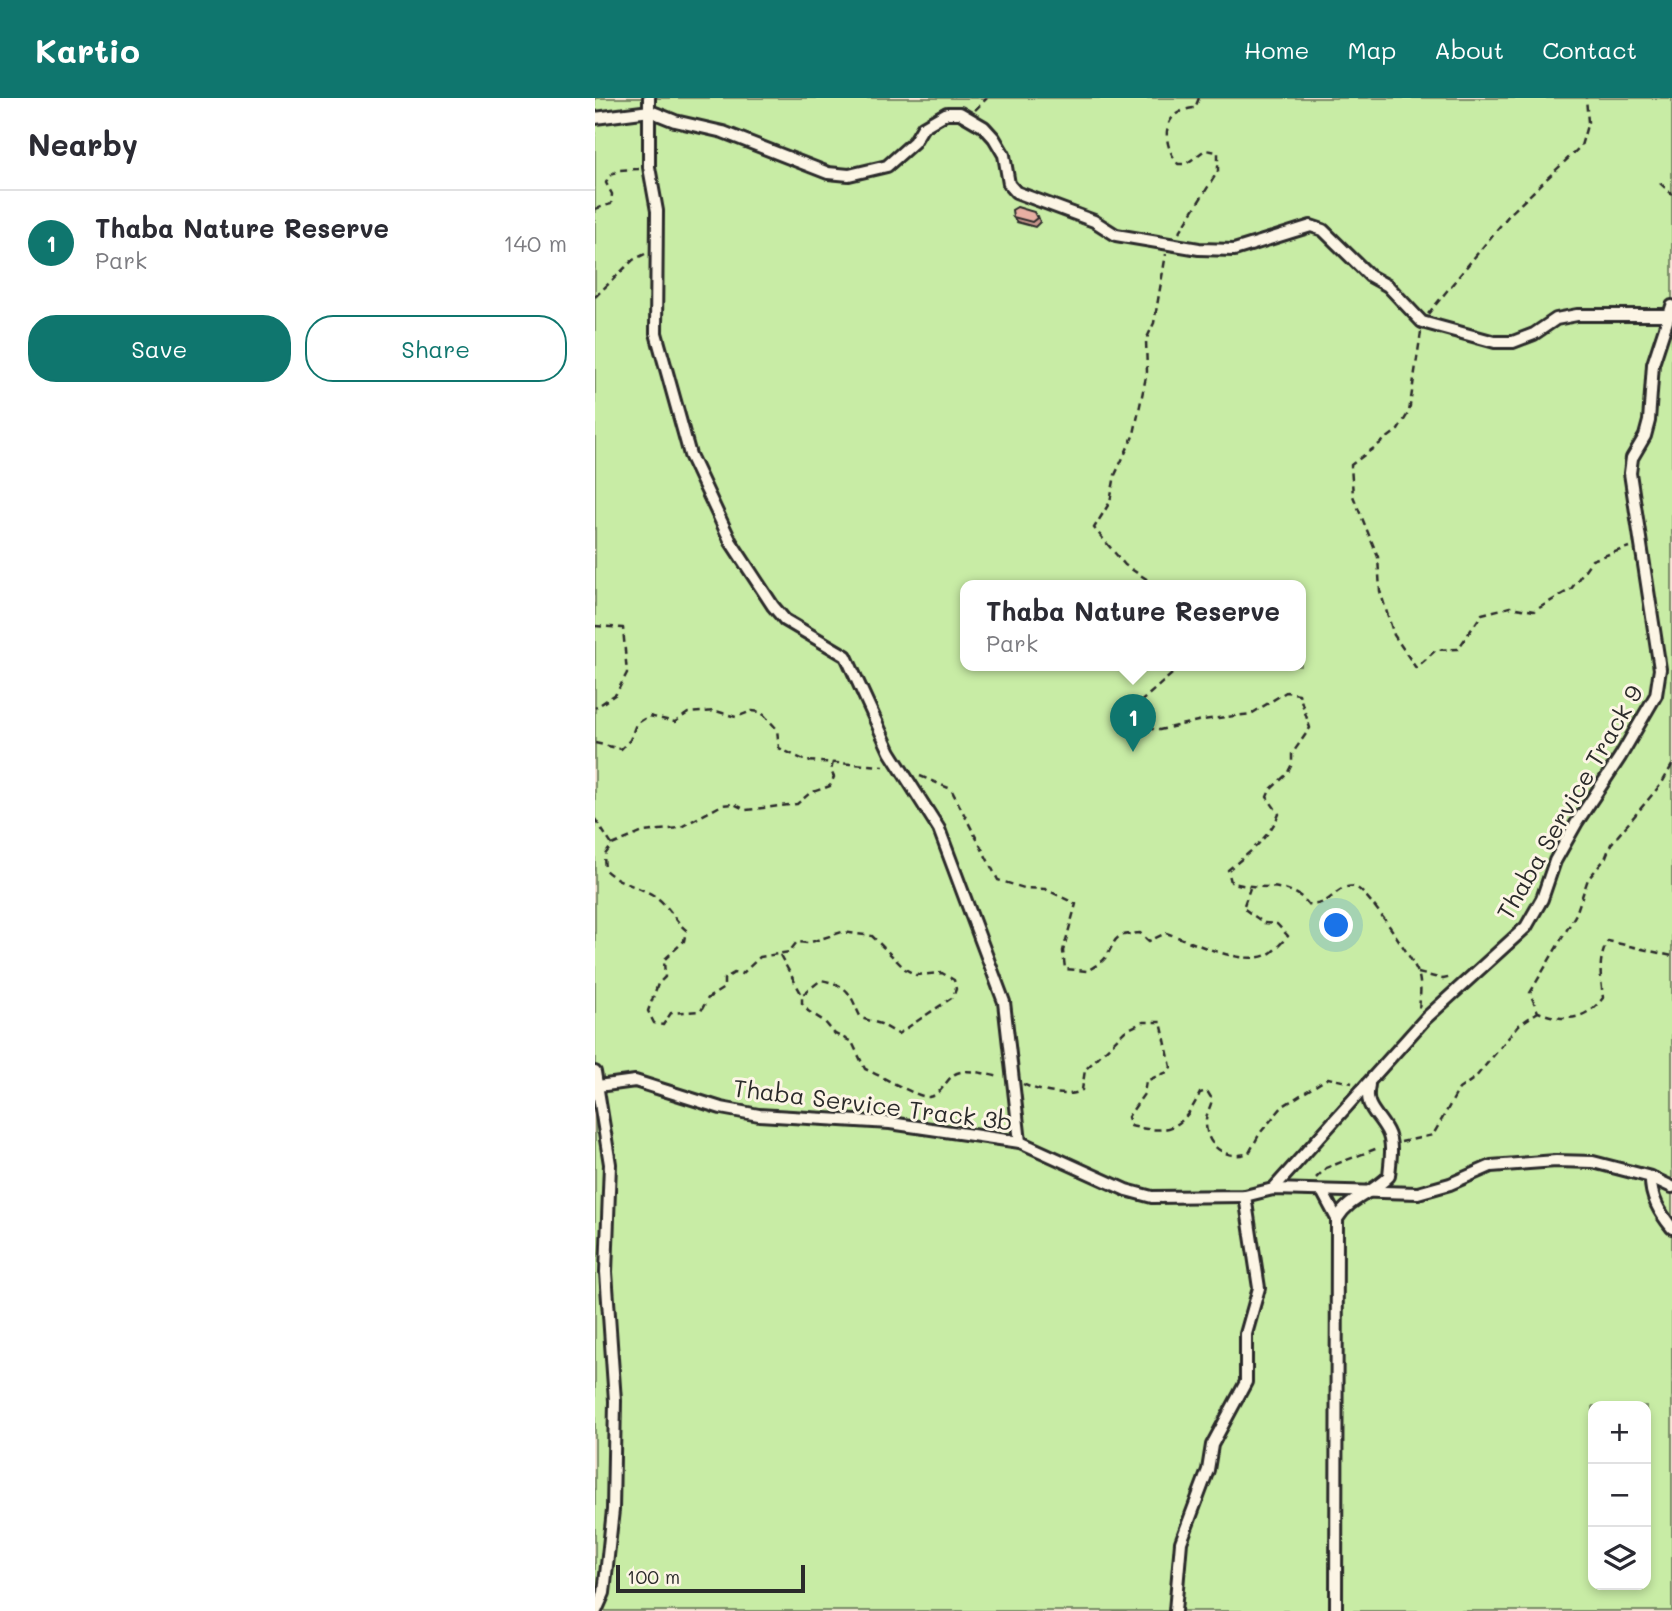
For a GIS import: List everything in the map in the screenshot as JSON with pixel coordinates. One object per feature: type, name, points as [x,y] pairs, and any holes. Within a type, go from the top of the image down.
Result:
[{"type":"street","points":[[649,98],[649,167],[656,198],[659,348],[690,455],[731,542],[759,589],[785,620],[846,656],[900,767],[939,830],[1001,992],[1020,1142]]},
{"type":"street","points":[[595,118],[650,111],[675,121],[723,132],[828,173],[849,175],[887,166],[914,142],[923,127],[937,118],[947,113],[966,116],[984,127],[994,138],[1003,155],[1009,184],[1016,192],[1094,221],[1116,235],[1171,244],[1234,250],[1311,226],[1323,230],[1370,276],[1388,286],[1422,322],[1495,342],[1513,342],[1534,334],[1556,319],[1577,315],[1670,310]]},
{"type":"street","name":"Thaba Service Track 9","points":[[1273,1189],[1369,1085],[1419,1026],[1473,973],[1526,927],[1542,899],[1555,862],[1577,822],[1656,695],[1660,670],[1630,473],[1632,458],[1645,436],[1649,421],[1653,364],[1670,310]]},
{"type":"street","points":[[595,1072],[610,1164],[606,1272],[616,1456],[604,1593],[596,1611]]},
{"type":"street","name":"Thaba Service Track 3b","points":[[598,1086],[635,1081],[721,1108],[759,1115],[890,1123],[1020,1142],[1126,1190],[1151,1197],[1245,1196],[1273,1189],[1418,1193],[1450,1184],[1491,1166],[1516,1163],[1593,1162],[1651,1177],[1672,1187]]},
{"type":"street","points":[[1337,1219],[1345,1206],[1371,1192],[1389,1176],[1390,1144],[1386,1129],[1369,1107],[1366,1097],[1369,1085]]},
{"type":"street","points":[[1651,1177],[1653,1195],[1662,1217],[1672,1228]]},
{"type":"street","points":[[1322,1191],[1337,1219],[1336,1611]]},
{"type":"street","points":[[1175,1611],[1181,1542],[1208,1470],[1212,1445],[1245,1382],[1246,1334],[1259,1288],[1245,1196]]},
{"type":"path","points":[[966,116],[987,98]]},
{"type":"path","points":[[1148,580],[1125,565],[1094,528],[1110,502],[1115,475],[1134,434],[1147,372],[1146,340],[1154,323],[1165,255],[1219,171],[1218,152],[1205,150],[1186,164],[1178,164],[1166,143],[1166,125],[1171,117],[1184,109],[1195,108],[1199,98]]},
{"type":"path","points":[[1586,98],[1588,122],[1581,146],[1509,215],[1422,322],[1419,359],[1409,412],[1398,430],[1351,465],[1353,496],[1378,557],[1380,592],[1390,624],[1416,668],[1436,650],[1458,649],[1482,614],[1510,607],[1534,611],[1571,589],[1592,559],[1639,546]]},
{"type":"path","points":[[595,209],[611,204],[612,194],[605,183],[608,177],[618,170],[649,167]]},
{"type":"path","points":[[1660,183],[1672,194]]},
{"type":"path","points":[[595,297],[633,260],[655,250]]},
{"type":"path","points":[[595,626],[623,628],[627,673],[616,694],[595,708]]},
{"type":"path","points":[[1175,671],[1137,705],[1137,717],[1155,731],[1237,714],[1251,714],[1286,692],[1299,694],[1310,728],[1292,754],[1292,764],[1267,797],[1279,814],[1264,834],[1261,844],[1228,870],[1231,882],[1250,888],[1284,888],[1299,892],[1308,904],[1314,905],[1323,905],[1345,887],[1356,887],[1372,900],[1418,973],[1421,987],[1419,1026]]},
{"type":"path","points":[[595,743],[621,749],[630,740],[636,724],[649,716],[675,722],[688,713],[716,710],[736,717],[752,711],[765,715],[775,724],[779,748],[806,761],[900,767],[951,789],[998,880],[1024,888],[1045,889],[1076,904],[1063,951],[1065,968],[1087,971],[1105,959],[1111,941],[1121,934],[1140,933],[1149,942],[1166,933],[1222,954],[1253,957],[1270,953],[1288,936],[1276,924],[1264,923],[1243,908],[1250,888]]},
{"type":"path","points":[[803,995],[821,980],[838,983],[854,997],[861,1018],[881,1024],[898,1034],[930,1011],[946,1005],[956,989],[954,980],[942,973],[916,975],[905,969],[872,936],[842,932],[808,943],[797,942],[795,948],[780,955],[760,957],[741,974],[724,979],[724,988],[708,998],[701,1011],[671,1013],[663,1025],[654,1023],[648,1011],[658,984],[665,977],[664,960],[687,934],[674,912],[659,899],[635,886],[615,880],[605,870],[604,856],[612,845],[643,832],[678,828],[722,805],[734,804],[746,810],[797,804],[810,793],[830,786],[834,777],[831,771],[833,762]]},
{"type":"path","points":[[1672,765],[1662,783],[1611,844],[1605,859],[1588,879],[1577,914],[1530,993],[1538,1012],[1555,1018],[1581,1018],[1603,998],[1601,953],[1608,941],[1672,956]]},
{"type":"path","points":[[595,819],[612,845]]},
{"type":"path","points":[[780,955],[803,995],[802,1003],[808,1011],[824,1021],[835,1034],[852,1042],[865,1069],[896,1082],[917,1096],[930,1097],[957,1073],[967,1071],[1013,1080],[1041,1091],[1059,1091],[1065,1096],[1075,1096],[1082,1090],[1085,1070],[1125,1031],[1143,1022],[1161,1022],[1171,1067],[1167,1072],[1146,1081],[1144,1094],[1128,1117],[1131,1126],[1148,1129],[1178,1124],[1189,1115],[1199,1093],[1207,1091],[1212,1103],[1206,1116],[1210,1138],[1215,1148],[1223,1154],[1238,1157],[1249,1153],[1270,1119],[1283,1106],[1328,1078],[1369,1085]]},
{"type":"path","points":[[1418,973],[1443,979],[1473,973]]},
{"type":"path","points":[[1306,1191],[1326,1168],[1390,1144],[1433,1135],[1459,1089],[1475,1078],[1519,1025],[1538,1012]]},
{"type":"green space","points":[[595,98],[1672,98],[1672,1611],[595,1611]]},
{"type":"building","points":[[1017,207],[1034,212],[1037,218],[1032,222],[1013,217],[1012,210]]},
{"type":"place","name":"Thaba Nature Reserve","points":[[1133,752]]}]
